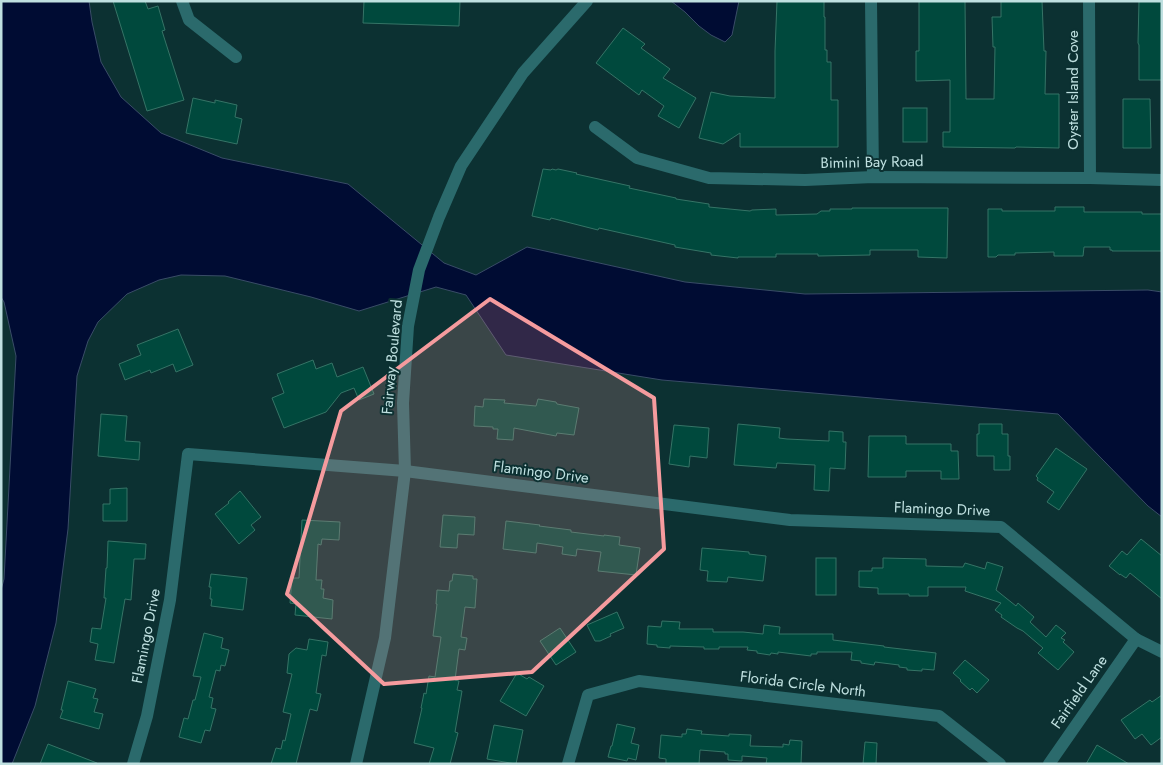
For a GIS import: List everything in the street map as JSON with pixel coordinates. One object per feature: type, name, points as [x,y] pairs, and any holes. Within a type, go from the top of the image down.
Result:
[{"type":"street","points":[[182,1],[189,20],[236,57]]},
{"type":"street","name":"Fairway Boulevard","points":[[356,764],[384,638],[404,471],[402,403],[408,326],[419,270],[439,217],[462,166],[523,73],[587,1]]},
{"type":"street","points":[[871,1],[873,177]]},
{"type":"street","name":"Oyster Island Cove","points":[[1089,1],[1090,178]]},
{"type":"street","name":"Bimini Bay Road","points":[[595,127],[637,158],[709,178],[805,180],[873,177],[1162,180]]},
{"type":"street","name":"Flamingo Drive","points":[[133,764],[147,716],[170,600],[188,454],[404,471],[790,520],[1001,527],[1136,639],[1162,652]]},
{"type":"street","name":"Fairfield Lane","points":[[1049,764],[1136,639]]},
{"type":"street","name":"Florida Circle North","points":[[568,764],[588,696],[639,681],[939,716],[1000,764]]},
{"type":"highlighted area","points":[[490,299],[654,398],[664,549],[532,672],[384,684],[287,594],[341,411]]},
{"type":"water","points":[[1,1],[89,1],[101,62],[121,97],[161,133],[222,158],[348,184],[444,263],[476,275],[527,247],[685,282],[805,294],[1148,290],[1162,292],[1162,517],[1148,506],[1058,414],[662,380],[506,355],[466,295],[436,287],[359,311],[225,276],[181,275],[159,280],[127,294],[98,322],[88,341],[77,376],[68,529],[56,623],[35,706],[12,764],[1,764],[1,590],[4,579],[16,356],[4,302],[1,297]]},
{"type":"water","points":[[671,1],[739,1],[732,35],[725,42],[711,35]]},
{"type":"building","points":[[113,1],[145,1],[148,9],[158,6],[165,30],[162,31],[184,100],[147,111]]},
{"type":"building","points":[[364,1],[460,1],[459,26],[363,23]]},
{"type":"building","points":[[777,1],[824,1],[825,50],[827,50],[827,62],[831,62],[831,100],[838,100],[838,147],[740,147],[740,133],[723,144],[699,138],[711,92],[730,96],[775,98]]},
{"type":"building","points":[[919,1],[965,1],[966,99],[994,99],[995,47],[993,47],[992,17],[1001,17],[1001,1],[1042,1],[1044,51],[1046,51],[1045,94],[1059,94],[1059,148],[943,147],[943,132],[950,132],[950,80],[916,81],[916,51],[919,51]]},
{"type":"building","points":[[1139,1],[1162,1],[1162,80],[1139,80]]},
{"type":"building","points":[[623,28],[645,44],[641,48],[670,69],[663,78],[696,98],[679,128],[658,116],[664,106],[642,90],[639,95],[596,63]]},
{"type":"building","points":[[193,98],[237,105],[235,117],[242,119],[237,144],[186,133]]},
{"type":"building","points":[[1123,99],[1150,99],[1151,148],[1123,148]]},
{"type":"building","points":[[903,108],[927,108],[927,142],[903,142]]},
{"type":"building","points":[[543,169],[558,169],[577,173],[630,186],[629,188],[676,199],[709,204],[709,207],[750,211],[776,209],[776,215],[817,214],[821,211],[830,211],[830,209],[852,208],[948,208],[947,258],[918,257],[918,250],[870,250],[870,255],[818,256],[818,254],[776,254],[776,257],[738,258],[711,255],[711,253],[675,247],[675,245],[599,228],[598,230],[551,218],[550,220],[532,216]]},
{"type":"building","points":[[1055,207],[1084,207],[1084,212],[1162,214],[1162,251],[1112,251],[1110,247],[1084,247],[1083,256],[1054,256],[1054,252],[1015,253],[1015,255],[988,257],[988,209],[1002,209],[1002,211],[1055,211]]},
{"type":"building","points":[[178,329],[193,365],[176,372],[173,364],[151,373],[150,370],[125,380],[119,364],[141,355],[137,345]]},
{"type":"building","points":[[313,360],[316,369],[332,363],[337,377],[363,367],[374,394],[359,400],[354,388],[341,393],[326,412],[284,428],[272,398],[284,393],[277,374]]},
{"type":"building","points":[[484,399],[505,400],[504,403],[536,406],[538,399],[579,408],[574,435],[557,433],[556,436],[514,428],[513,440],[497,439],[498,429],[474,426],[475,406],[483,407]]},
{"type":"building","points":[[101,414],[127,416],[125,441],[140,442],[139,460],[98,456]]},
{"type":"building","points":[[738,424],[780,428],[779,438],[787,439],[829,441],[829,431],[843,432],[843,442],[846,442],[845,469],[830,468],[829,491],[814,490],[815,465],[777,463],[776,468],[734,465]]},
{"type":"building","points":[[979,424],[1002,424],[1002,434],[1008,434],[1010,470],[994,470],[994,456],[977,456]]},
{"type":"building","points":[[674,425],[709,428],[707,458],[690,456],[689,467],[669,464]]},
{"type":"building","points":[[869,436],[906,436],[906,444],[951,444],[951,451],[958,451],[959,479],[941,479],[941,471],[906,471],[906,477],[868,477]]},
{"type":"building","points":[[1056,448],[1087,469],[1059,510],[1047,502],[1054,492],[1037,480],[1036,476]]},
{"type":"building","points":[[127,488],[127,521],[103,521],[103,504],[110,504],[110,489]]},
{"type":"building","points":[[240,491],[261,517],[251,525],[255,530],[239,544],[215,514]]},
{"type":"building","points":[[443,515],[475,517],[474,535],[458,534],[457,548],[440,547]]},
{"type":"building","points":[[302,520],[340,522],[339,540],[322,539],[321,545],[318,544],[316,580],[322,580],[323,598],[333,600],[332,619],[295,615],[296,604],[290,603],[292,578],[299,578]]},
{"type":"building","points":[[506,521],[571,530],[571,532],[620,537],[619,545],[640,548],[636,575],[598,571],[601,552],[577,549],[576,556],[562,554],[563,547],[537,543],[536,553],[503,549]]},
{"type":"building","points":[[1141,539],[1162,556],[1162,599],[1130,573],[1126,578],[1109,566],[1122,551],[1127,555]]},
{"type":"building","points":[[108,541],[146,544],[145,559],[134,559],[131,600],[125,599],[114,663],[95,660],[98,644],[90,642],[92,628],[101,629],[106,598],[104,598]]},
{"type":"building","points":[[702,548],[749,552],[749,554],[766,556],[763,581],[728,577],[727,582],[707,581],[708,571],[700,570]]},
{"type":"building","points":[[816,558],[836,558],[836,595],[816,595]]},
{"type":"building","points":[[883,558],[926,559],[926,566],[963,567],[965,563],[985,569],[987,562],[1003,567],[996,590],[1016,606],[1018,603],[1034,617],[1030,622],[1046,637],[1056,625],[1066,633],[1061,638],[1065,640],[1063,642],[1074,652],[1058,670],[1038,653],[1043,648],[1023,631],[1001,617],[1002,615],[995,610],[1001,603],[965,591],[966,587],[928,587],[928,596],[909,596],[909,594],[878,594],[878,588],[859,587],[859,571],[872,571],[872,568],[883,568]]},
{"type":"building","points":[[211,574],[247,578],[243,610],[211,606],[211,587],[209,587]]},
{"type":"building","points":[[453,574],[473,576],[473,579],[477,579],[475,608],[465,607],[461,637],[467,638],[465,650],[459,649],[455,680],[459,681],[457,690],[462,691],[455,732],[458,733],[450,764],[429,764],[434,748],[414,743],[429,676],[435,677],[441,637],[433,636],[437,590],[449,591]]},
{"type":"building","points":[[617,612],[624,628],[600,641],[595,641],[587,625]]},
{"type":"building","points":[[662,621],[680,622],[679,629],[713,629],[713,632],[763,634],[764,625],[780,627],[779,634],[833,634],[833,640],[936,653],[934,670],[907,670],[907,668],[899,667],[899,665],[875,662],[874,665],[861,663],[861,661],[851,660],[852,652],[817,652],[817,654],[811,654],[811,656],[778,652],[778,654],[771,653],[770,655],[747,650],[748,647],[704,649],[704,647],[670,646],[670,648],[647,644],[648,626],[661,627]]},
{"type":"building","points":[[560,628],[576,652],[556,665],[540,641]]},
{"type":"building","points":[[204,633],[223,638],[221,648],[229,650],[225,666],[221,665],[220,671],[216,670],[209,697],[213,698],[211,708],[216,709],[210,731],[205,730],[201,743],[179,737],[184,718],[188,719],[193,700],[195,700],[201,677],[193,676]]},
{"type":"building","points":[[309,639],[328,642],[326,656],[322,655],[316,693],[321,694],[317,711],[310,709],[296,764],[271,764],[276,748],[281,749],[283,740],[285,741],[291,714],[283,712],[292,674],[287,673],[289,654],[296,648],[307,650]]},
{"type":"building","points":[[965,660],[989,680],[977,693],[972,688],[970,690],[953,673]]},
{"type":"building","points":[[517,673],[527,679],[529,677],[544,686],[526,716],[500,701]]},
{"type":"building","points":[[68,681],[96,689],[93,698],[98,699],[94,712],[103,714],[99,729],[60,718]]},
{"type":"building","points":[[1162,695],[1162,737],[1151,745],[1142,734],[1135,739],[1121,720],[1150,700],[1152,702]]},
{"type":"building","points":[[617,724],[635,728],[631,743],[639,745],[636,760],[628,758],[627,761],[608,757]]},
{"type":"building","points":[[494,725],[523,730],[516,764],[487,759]]},
{"type":"building","points":[[687,729],[702,731],[701,734],[751,735],[750,746],[783,747],[783,744],[789,745],[790,740],[802,741],[801,764],[766,764],[767,758],[742,756],[742,761],[728,760],[728,754],[725,754],[725,752],[700,750],[699,764],[666,764],[666,759],[659,758],[661,735],[682,737],[682,734],[686,734]]},
{"type":"building","points":[[865,742],[877,743],[876,764],[863,764]]},
{"type":"building","points":[[48,744],[97,763],[97,764],[40,764]]},
{"type":"building","points":[[1097,745],[1107,751],[1129,764],[1086,764]]}]
